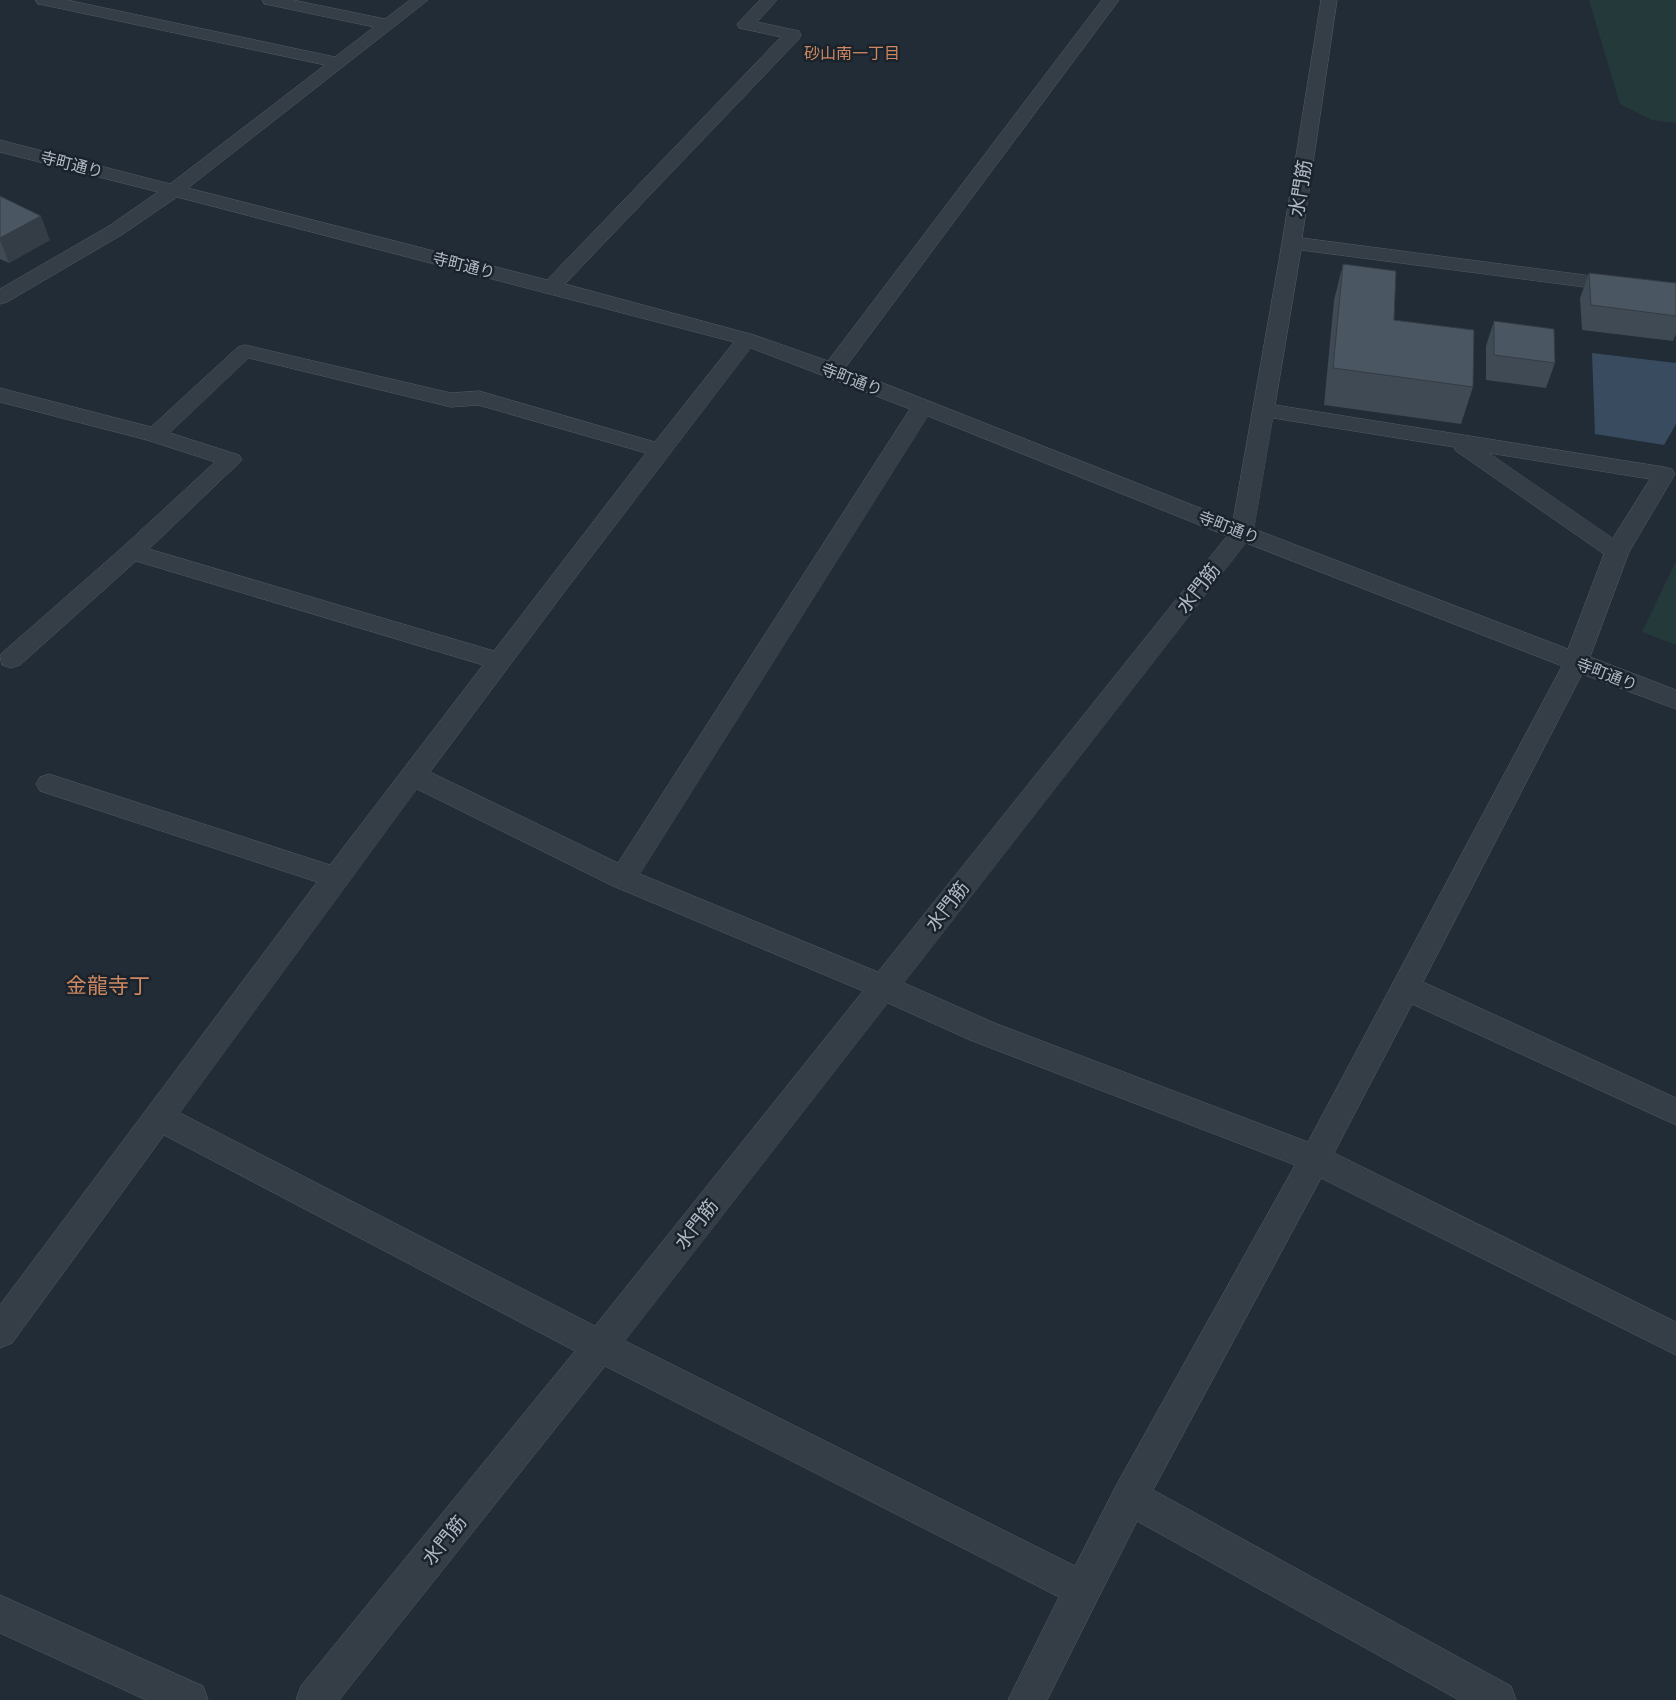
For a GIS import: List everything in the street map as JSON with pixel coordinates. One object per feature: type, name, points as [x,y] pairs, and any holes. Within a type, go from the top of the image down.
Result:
[{"type":"street","points":[[44,0],[338,63]]},
{"type":"street","points":[[270,0],[388,25]]},
{"type":"street","points":[[0,298],[116,230],[174,190],[420,0]]},
{"type":"street","points":[[551,287],[793,35],[745,24],[769,0]]},
{"type":"street","points":[[832,370],[1111,0]]},
{"type":"street","name":"水門筋","points":[[315,1700],[600,1346],[1242,532],[1292,243],[1329,0]]},
{"type":"street","name":"寺町通り","points":[[0,146],[747,339],[832,370],[1242,532],[1676,700]]},
{"type":"street","points":[[1292,243],[1676,292]]},
{"type":"street","points":[[0,1332],[498,661],[747,339]]},
{"type":"street","points":[[155,435],[245,351],[451,400],[479,398],[660,450]]},
{"type":"street","points":[[0,395],[155,435],[231,460],[132,552],[11,659]]},
{"type":"street","points":[[622,878],[923,406]]},
{"type":"street","points":[[1027,1700],[1130,1497],[1315,1159],[1576,662],[1617,552],[1664,474],[1264,410]]},
{"type":"street","points":[[1458,442],[1617,552]]},
{"type":"street","points":[[132,552],[498,661]]},
{"type":"street","points":[[413,775],[622,878],[883,987],[981,1031],[1315,1159],[1676,1339]]},
{"type":"street","points":[[49,784],[337,878]]},
{"type":"street","points":[[1406,988],[1676,1112]]},
{"type":"street","points":[[160,1117],[600,1346],[1082,1589]]},
{"type":"street","points":[[1130,1497],[1497,1700]]},
{"type":"street","points":[[0,1614],[189,1700]]},
{"type":"green space","points":[[1589,0],[1676,0],[1676,123],[1652,120],[1620,104]]},
{"type":"green space","points":[[1676,561],[1676,645],[1642,632]]},
{"type":"water","points":[[1592,353],[1676,363],[1676,424],[1664,445],[1595,434]]},
{"type":"building","points":[[0,196],[41,216],[0,238]]},
{"type":"building","points":[[1343,264],[1396,271],[1394,320],[1474,330],[1473,387],[1333,368]]},
{"type":"building","points":[[1589,273],[1676,283],[1676,316],[1591,305]]},
{"type":"building","points":[[1494,321],[1554,329],[1555,363],[1494,355]]},
{"type":"district","name":"砂山南一丁目","points":[[852,53]]},
{"type":"district","name":"金龍寺丁","points":[[108,986]]}]
